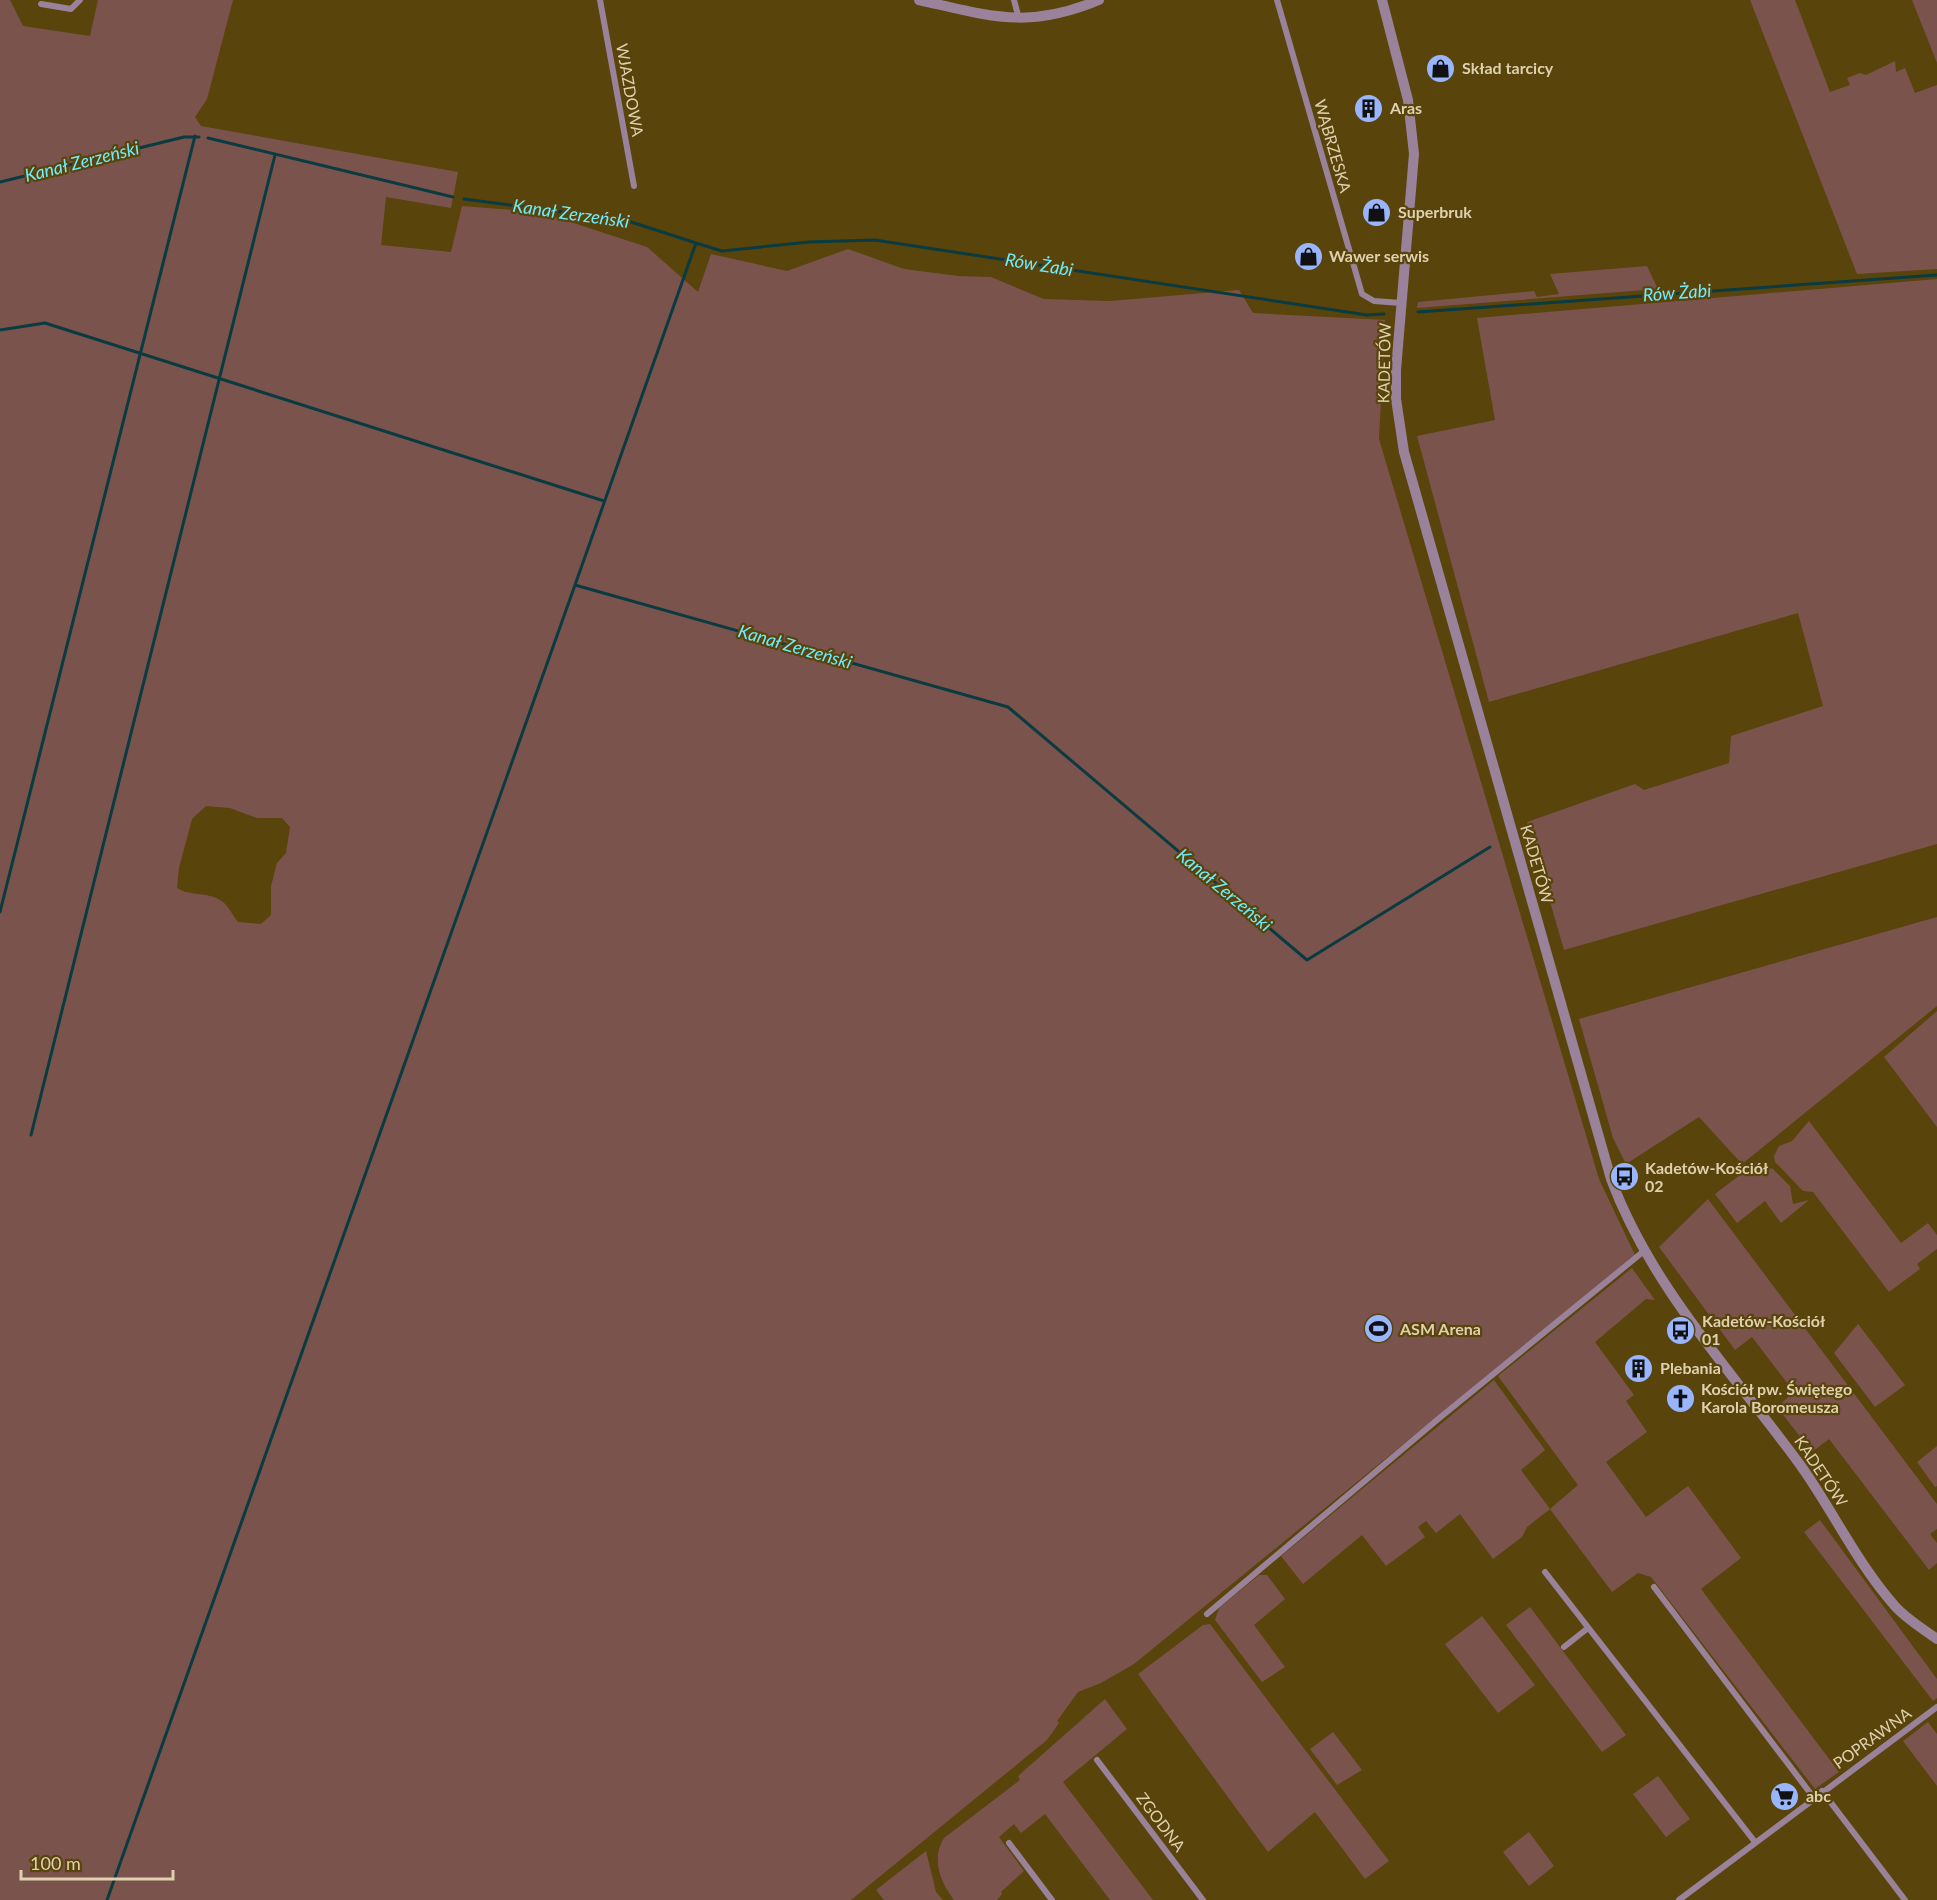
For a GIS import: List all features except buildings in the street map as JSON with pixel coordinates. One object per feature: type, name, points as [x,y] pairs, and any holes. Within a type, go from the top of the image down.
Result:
[{"type":"street","points":[[41,4],[71,9],[80,0]]},
{"type":"street","name":"WJAZDOWA","points":[[600,0],[634,186]]},
{"type":"street","points":[[919,0],[988,16],[1019,20],[1056,15],[1099,0]]},
{"type":"street","points":[[1014,0],[1019,20]]},
{"type":"street","name":"WĄBRZESKA","points":[[1277,0],[1362,294],[1374,301],[1401,303]]},
{"type":"street","name":"KADETÓW","points":[[1382,0],[1408,100],[1414,154],[1401,303],[1396,399],[1404,452],[1611,1179],[1644,1251],[1802,1468],[1884,1592],[1902,1614],[1937,1638]]},
{"type":"street","points":[[1207,1614],[1437,1420],[1644,1251]]},
{"type":"street","points":[[1545,1572],[1755,1842]]},
{"type":"street","points":[[1654,1587],[1814,1798]]},
{"type":"street","points":[[1564,1647],[1588,1628]]},
{"type":"street","name":"POPRAWNA","points":[[1684,1899],[1822,1791],[1937,1707]]},
{"type":"street","name":"ZGODNA","points":[[1097,1760],[1203,1900]]},
{"type":"street","points":[[1822,1791],[1905,1900]]},
{"type":"street","points":[[1009,1843],[1052,1900]]},
{"type":"shaded area","points":[[0,0],[10,0],[23,26],[90,36],[98,0],[233,0],[207,99],[195,117],[201,126],[458,172],[451,208],[386,197],[381,245],[451,252],[462,206],[540,212],[647,247],[698,292],[711,254],[787,271],[848,249],[904,269],[958,276],[991,277],[1044,299],[1110,301],[1239,290],[1253,313],[1385,320],[1379,439],[1599,1179],[1635,1255],[1134,1664],[1101,1683],[1078,1692],[1057,1721],[1059,1723],[1047,1740],[851,1900],[0,1900]],"holes":[[[206,806],[230,808],[257,818],[282,818],[290,827],[286,853],[277,863],[271,886],[271,915],[261,924],[238,922],[225,904],[218,899],[177,888],[179,868],[192,819]]]},
{"type":"shaded area","points":[[1750,0],[1795,0],[1830,92],[1850,85],[1847,78],[1860,73],[1866,75],[1895,61],[1896,72],[1905,68],[1915,93],[1937,85],[1937,269],[1857,274]]},
{"type":"shaded area","points":[[1912,0],[1937,0],[1937,63]]},
{"type":"shaded area","points":[[1647,266],[1658,289],[1417,308],[1418,302],[1534,291],[1537,297],[1559,294],[1550,274]]},
{"type":"shaded area","points":[[1937,279],[1937,844],[1564,950],[1527,822],[1635,784],[1644,790],[1729,763],[1731,736],[1823,706],[1798,613],[1489,702],[1417,436],[1495,420],[1477,318]]},
{"type":"shaded area","points":[[1937,917],[1937,1006],[1742,1164],[1699,1117],[1626,1164],[1613,1138],[1579,1019]]},
{"type":"shaded area","points":[[1937,1011],[1937,1127],[1884,1057]]},
{"type":"shaded area","points":[[1809,1121],[1901,1243],[1928,1223],[1937,1235],[1937,1249],[1917,1264],[1920,1269],[1889,1292],[1813,1192],[1803,1191],[1775,1162],[1774,1156],[1779,1146],[1792,1141]]},
{"type":"shaded area","points":[[1757,1162],[1773,1169],[1790,1186],[1793,1204],[1809,1200],[1781,1223],[1765,1201],[1737,1223],[1715,1194]]},
{"type":"shaded area","points":[[1708,1199],[1937,1504],[1937,1529],[1930,1534],[1937,1543],[1937,1563],[1929,1570],[1829,1439],[1812,1452],[1777,1407],[1794,1392],[1752,1337],[1735,1350],[1659,1247]]},
{"type":"shaded area","points":[[1632,1268],[1655,1300],[1646,1299],[1595,1342],[1634,1395],[1626,1401],[1647,1432],[1606,1462],[1646,1517],[1688,1486],[1741,1558],[1701,1589],[1839,1772],[1815,1789],[1651,1577],[1638,1573],[1612,1592],[1550,1509],[1578,1485],[1498,1376]]},
{"type":"shaded area","points":[[1858,1324],[1905,1385],[1875,1407],[1834,1353]]},
{"type":"shaded area","points":[[1494,1380],[1545,1450],[1521,1470],[1550,1509],[1527,1527],[1522,1537],[1493,1559],[1460,1514],[1436,1533],[1426,1521],[1418,1527],[1425,1537],[1386,1566],[1362,1535],[1303,1584],[1281,1556]]},
{"type":"shaded area","points":[[1937,1446],[1937,1486],[1935,1487],[1917,1462]]},
{"type":"shaded area","points":[[1820,1520],[1937,1679],[1937,1698],[1933,1701],[1804,1532]]},
{"type":"shaded area","points":[[1259,1575],[1267,1575],[1285,1599],[1254,1625],[1285,1667],[1262,1682],[1215,1620],[1219,1608]]},
{"type":"shaded area","points":[[1530,1607],[1626,1735],[1602,1752],[1506,1625]]},
{"type":"shaded area","points":[[1482,1616],[1535,1685],[1498,1713],[1445,1644]]},
{"type":"shaded area","points":[[1210,1624],[1389,1861],[1365,1879],[1315,1812],[1268,1852],[1138,1674],[1203,1625]]},
{"type":"shaded area","points":[[1105,1699],[1127,1729],[1063,1782],[1153,1900],[1110,1900],[1045,1814],[1021,1833],[1014,1824],[999,1837],[1024,1871],[1001,1892],[997,1900],[954,1900],[939,1870],[938,1854],[944,1838],[1020,1780],[1018,1776]]},
{"type":"shaded area","points":[[1928,1722],[1937,1734],[1937,1786],[1903,1741]]},
{"type":"shaded area","points":[[1333,1732],[1362,1770],[1337,1785],[1310,1749]]},
{"type":"shaded area","points":[[1658,1776],[1690,1819],[1666,1837],[1633,1794]]},
{"type":"shaded area","points":[[1529,1832],[1554,1866],[1529,1886],[1503,1852]]},
{"type":"shaded area","points":[[926,1851],[936,1892],[943,1900],[884,1900],[876,1890]]},
{"type":"waterway","points":[[0,912],[195,136]]},
{"type":"waterway","name":"Kanał Zerzeński","points":[[0,182],[184,137],[199,137]]},
{"type":"waterway","name":"Kanał Zerzeński","points":[[208,138],[453,197]]},
{"type":"waterway","points":[[31,1135],[275,155]]},
{"type":"waterway","name":"Kanał Zerzeński","points":[[464,199],[625,220],[696,243],[575,585],[1008,707],[1307,960],[1490,847]]},
{"type":"waterway","name":"Rów Żabi","points":[[696,243],[722,251],[809,242],[875,240],[1367,315],[1384,314]]},
{"type":"waterway","name":"Rów Żabi","points":[[1418,312],[1937,275]]},
{"type":"waterway","points":[[0,330],[45,323],[604,501]]},
{"type":"waterway","points":[[107,1900],[575,585]]},
{"type":"place","name":"Skład tarcicy","points":[[1441,68]]},
{"type":"place","name":"Aras","points":[[1369,108]]},
{"type":"place","name":"Superbruk","points":[[1377,212]]},
{"type":"place","name":"Wawer serwis","points":[[1308,256]]},
{"type":"place","name":"Kadetów-Kościół 02","points":[[1624,1177]]},
{"type":"place","name":"ASM Arena","points":[[1379,1329]]},
{"type":"place","name":"Kadetów-Kościół 01","points":[[1681,1330]]},
{"type":"place","name":"Plebania","points":[[1639,1368]]},
{"type":"place","name":"Kościół pw. Świętego Karola Boromeusza","points":[[1680,1398]]},
{"type":"place","name":"abc","points":[[1785,1796]]}]
